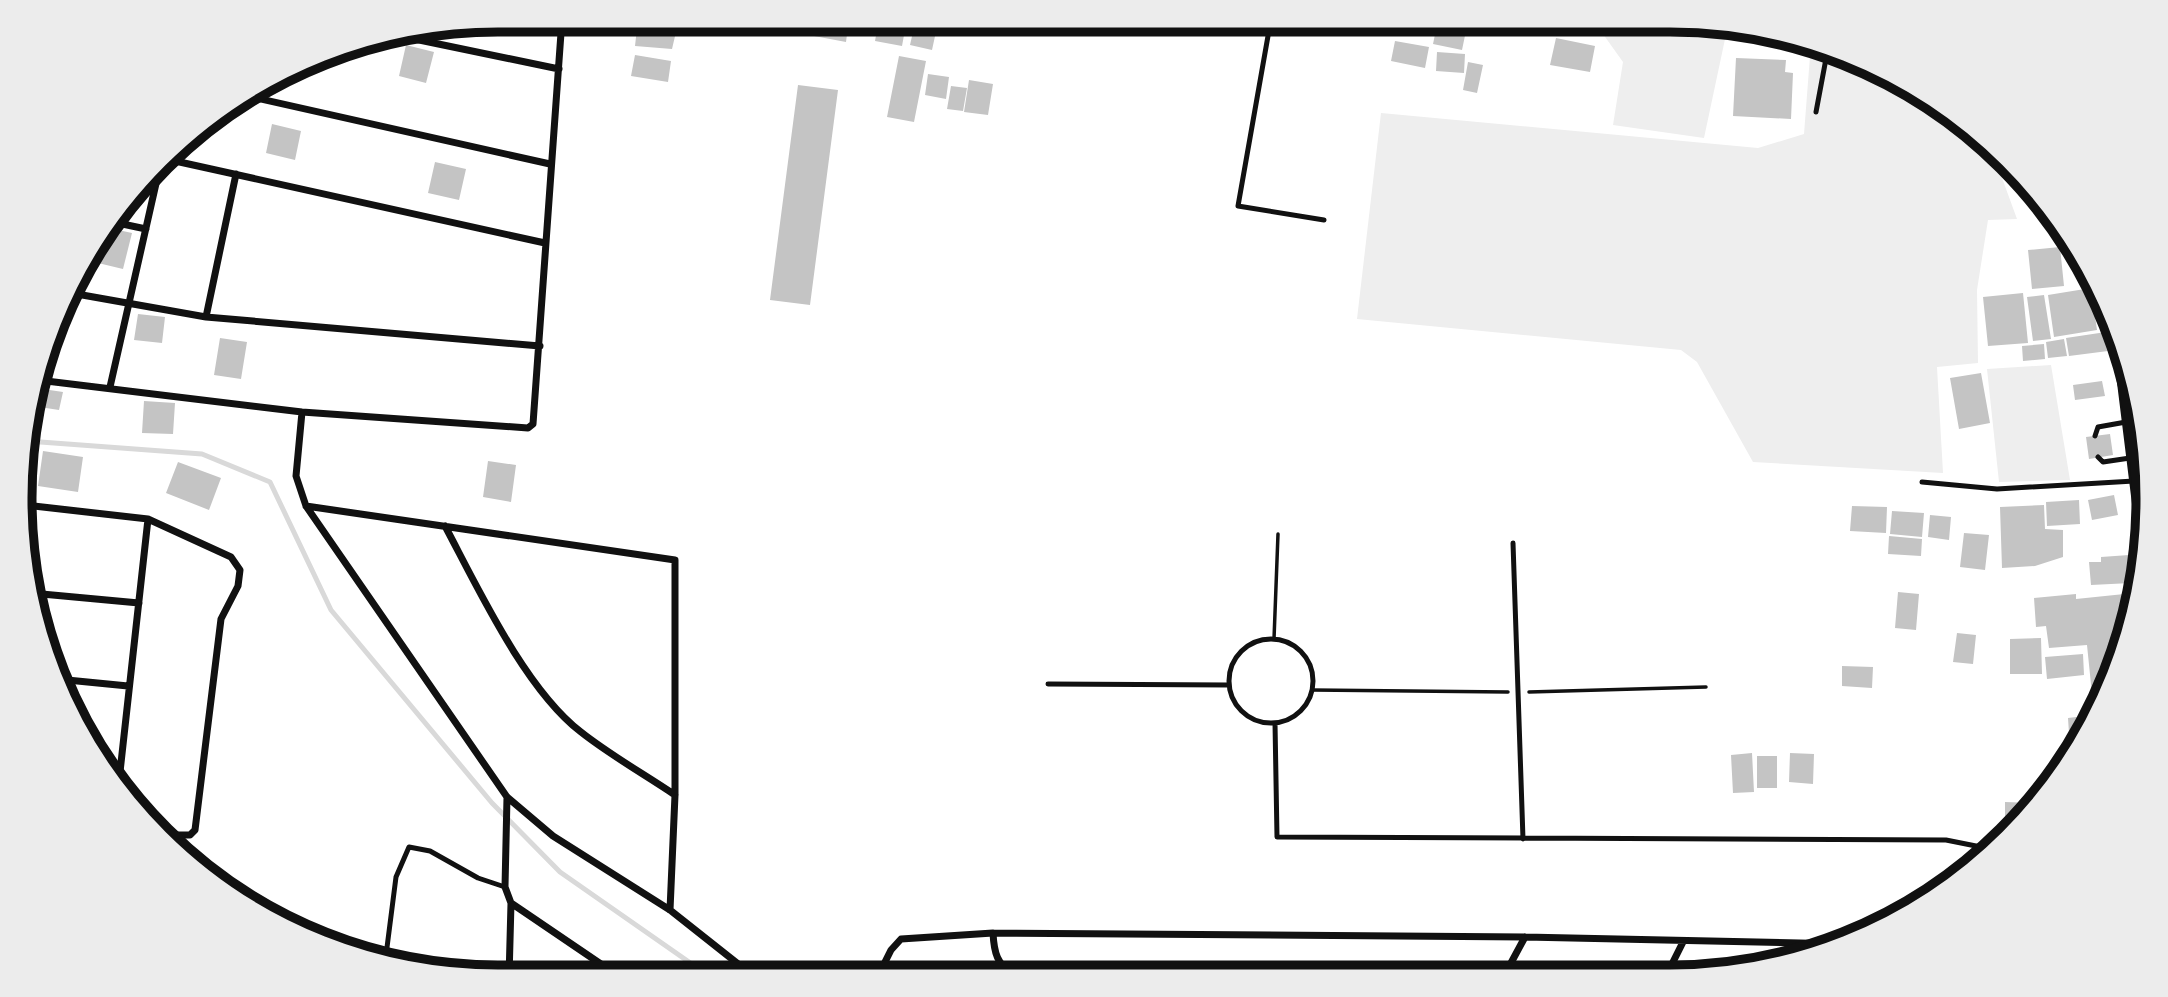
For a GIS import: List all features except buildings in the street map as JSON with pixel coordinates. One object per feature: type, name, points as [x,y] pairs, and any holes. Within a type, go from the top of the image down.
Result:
[{"type":"main road","points":[[2126,400],[2136,473]]},
{"type":"street","points":[[46,381],[302,412],[528,428],[536,419],[550,164],[561,32]]},
{"type":"street","points":[[414,39],[559,69]]},
{"type":"street","points":[[258,98],[550,164]]},
{"type":"street","points":[[176,161],[545,243]]},
{"type":"street","points":[[206,317],[236,174]]},
{"type":"street","points":[[110,387],[131,305],[157,180]]},
{"type":"street","points":[[121,224],[146,229]]},
{"type":"street","points":[[79,294],[206,317],[540,346]]},
{"type":"street","points":[[302,412],[296,476],[306,506],[507,797],[553,836],[670,911],[739,965]]},
{"type":"street","points":[[32,506],[148,519],[231,557],[240,570],[238,586],[222,618],[195,830],[190,835],[175,835]]},
{"type":"street","points":[[306,506],[674,560],[675,795],[670,911]]},
{"type":"street","points":[[120,772],[148,519]]},
{"type":"street","points":[[445,526],[491,614],[546,697],[579,732],[675,795]]},
{"type":"street","points":[[41,594],[139,603]]},
{"type":"street","points":[[68,680],[128,686]]},
{"type":"street","points":[[507,797],[505,887],[511,903],[509,965]]},
{"type":"street","points":[[511,903],[602,965]]},
{"type":"street","points":[[993,933],[994,950],[999,965]]},
{"type":"street","points":[[884,965],[891,950],[901,939],[993,933],[1525,937],[1811,944]]},
{"type":"street","points":[[1510,965],[1525,937]]},
{"type":"street","points":[[1672,965],[1683,942]]},
{"type":"lane","points":[[1269,32],[1238,206],[1324,220]]},
{"type":"lane","points":[[1816,112],[1826,58]]},
{"type":"lane","points":[[2095,436],[2098,427],[2129,421]]},
{"type":"lane","points":[[2098,457],[2103,462],[2134,458]]},
{"type":"lane","points":[[1922,482],[1997,489],[2136,481]]},
{"type":"lane","points":[[1513,543],[1523,839]]},
{"type":"lane","points":[[1274,639],[1292,644],[1303,653],[1313,677],[1307,702],[1288,720],[1275,723],[1262,722],[1240,709],[1229,685],[1235,660],[1243,649],[1254,642],[1274,639]]},
{"type":"lane","points":[[1048,684],[1229,685]]},
{"type":"lane","points":[[1275,723],[1277,836],[1946,840],[1980,847]]},
{"type":"lane","points":[[387,952],[396,877],[409,847],[430,851],[478,878],[505,887]]},
{"type":"path","points":[[1274,639],[1278,534]]},
{"type":"shaded area","points":[[1597,32],[1726,35],[1704,138],[1613,125],[1623,62],[1603,34]]},
{"type":"shaded area","points":[[1810,53],[1848,67],[1903,94],[1954,128],[1998,166],[2017,219],[1988,220],[1977,290],[1978,363],[1937,367],[1943,473],[1753,462],[1697,362],[1681,350],[1357,319],[1381,113],[1758,148],[1804,134]]},
{"type":"shaded area","points":[[2051,365],[2070,480],[1999,482],[1987,369]]},
{"type":"waterway","points":[[35,442],[202,454],[270,482],[331,610],[492,803],[560,872],[693,965]]}]
